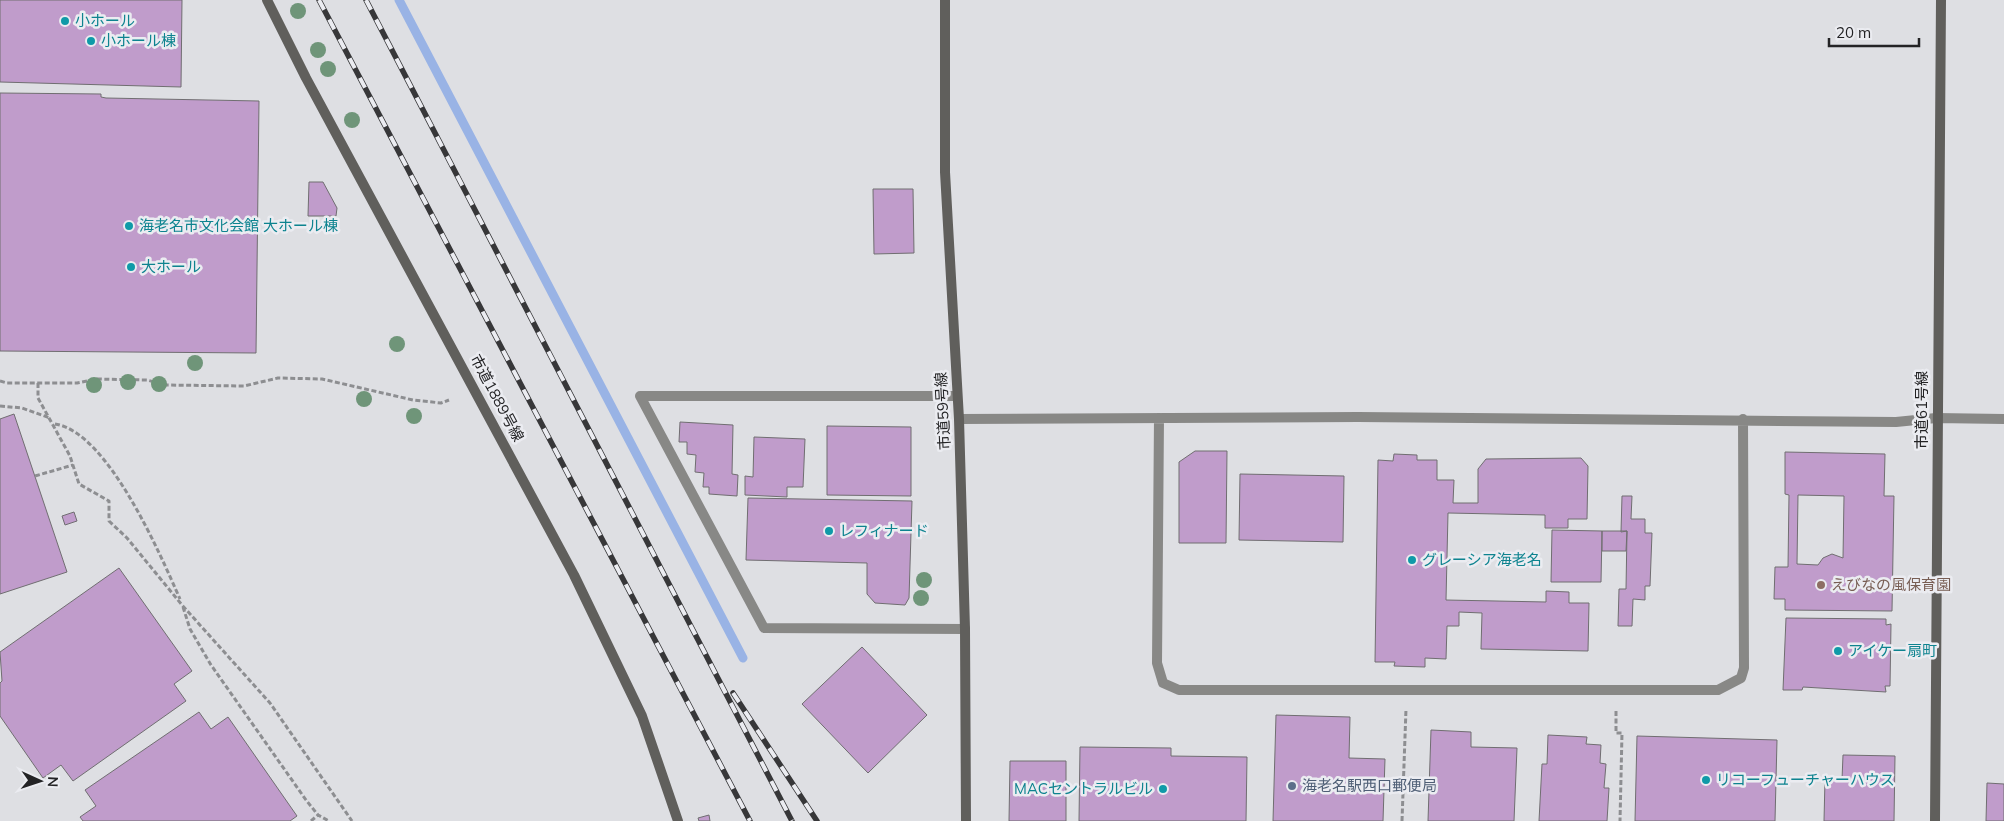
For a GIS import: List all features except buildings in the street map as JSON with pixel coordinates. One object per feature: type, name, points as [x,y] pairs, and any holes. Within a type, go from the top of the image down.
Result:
[{"type":"street","name":"市道1889号線","points":[[267,0],[306,78],[574,574],[642,716],[678,821]]},
{"type":"street","name":"市道59号線","points":[[945,0],[945,172],[959,419],[965,629],[966,821]]},
{"type":"street","name":"市道61号線","points":[[1935,821],[1936,418],[1941,0]]},
{"type":"street","points":[[958,396],[640,396],[764,628],[965,629]]},
{"type":"street","points":[[1159,418],[1157,663],[1159,676],[1168,687],[1179,690],[1718,690],[1730,686],[1741,678],[1744,668],[1743,419]]},
{"type":"street","points":[[959,419],[1743,419],[1896,422],[1936,418],[2004,419]]},
{"type":"path","points":[[0,381],[6,383],[77,383],[98,379],[147,380],[166,385],[244,386],[278,378],[322,380],[413,400],[441,403],[449,400]]},
{"type":"path","points":[[38,383],[38,398],[54,424],[78,484],[109,501],[109,521],[127,538],[182,605],[270,703],[352,821]]},
{"type":"path","points":[[0,406],[22,408],[51,418]]},
{"type":"path","points":[[54,424],[74,431],[85,440],[132,501],[158,550],[182,605],[190,629],[211,665],[318,815],[329,821]]},
{"type":"path","points":[[35,476],[72,465]]},
{"type":"path","points":[[1402,821],[1406,706]]},
{"type":"path","points":[[1617,707],[1616,733],[1622,733],[1620,821]]},
{"type":"path","points":[[311,821],[318,815]]},
{"type":"waterway","points":[[399,0],[743,658]]},
{"type":"railway","points":[[319,0],[750,821]]},
{"type":"railway","points":[[366,0],[792,821]]},
{"type":"railway","points":[[733,693],[817,821]]},
{"type":"place","name":"小ホール","points":[[65,21]]},
{"type":"place","name":"小ホール棟","points":[[91,41]]},
{"type":"place","name":"海老名市文化会館 大ホール棟","points":[[129,226]]},
{"type":"place","name":"大ホール","points":[[131,267]]},
{"type":"place","name":"レフィナード","points":[[829,531]]},
{"type":"place","name":"グレーシア海老名","points":[[1412,560]]},
{"type":"place","name":"えびなの風保育園","points":[[1821,585]]},
{"type":"place","name":"アイケー扇町","points":[[1838,651]]},
{"type":"place","name":"リコーフューチャーハウス","points":[[1706,780]]},
{"type":"place","name":"海老名駅西口郵便局","points":[[1292,786]]},
{"type":"place","name":"MACセントラルビル","points":[[1163,789]]}]
